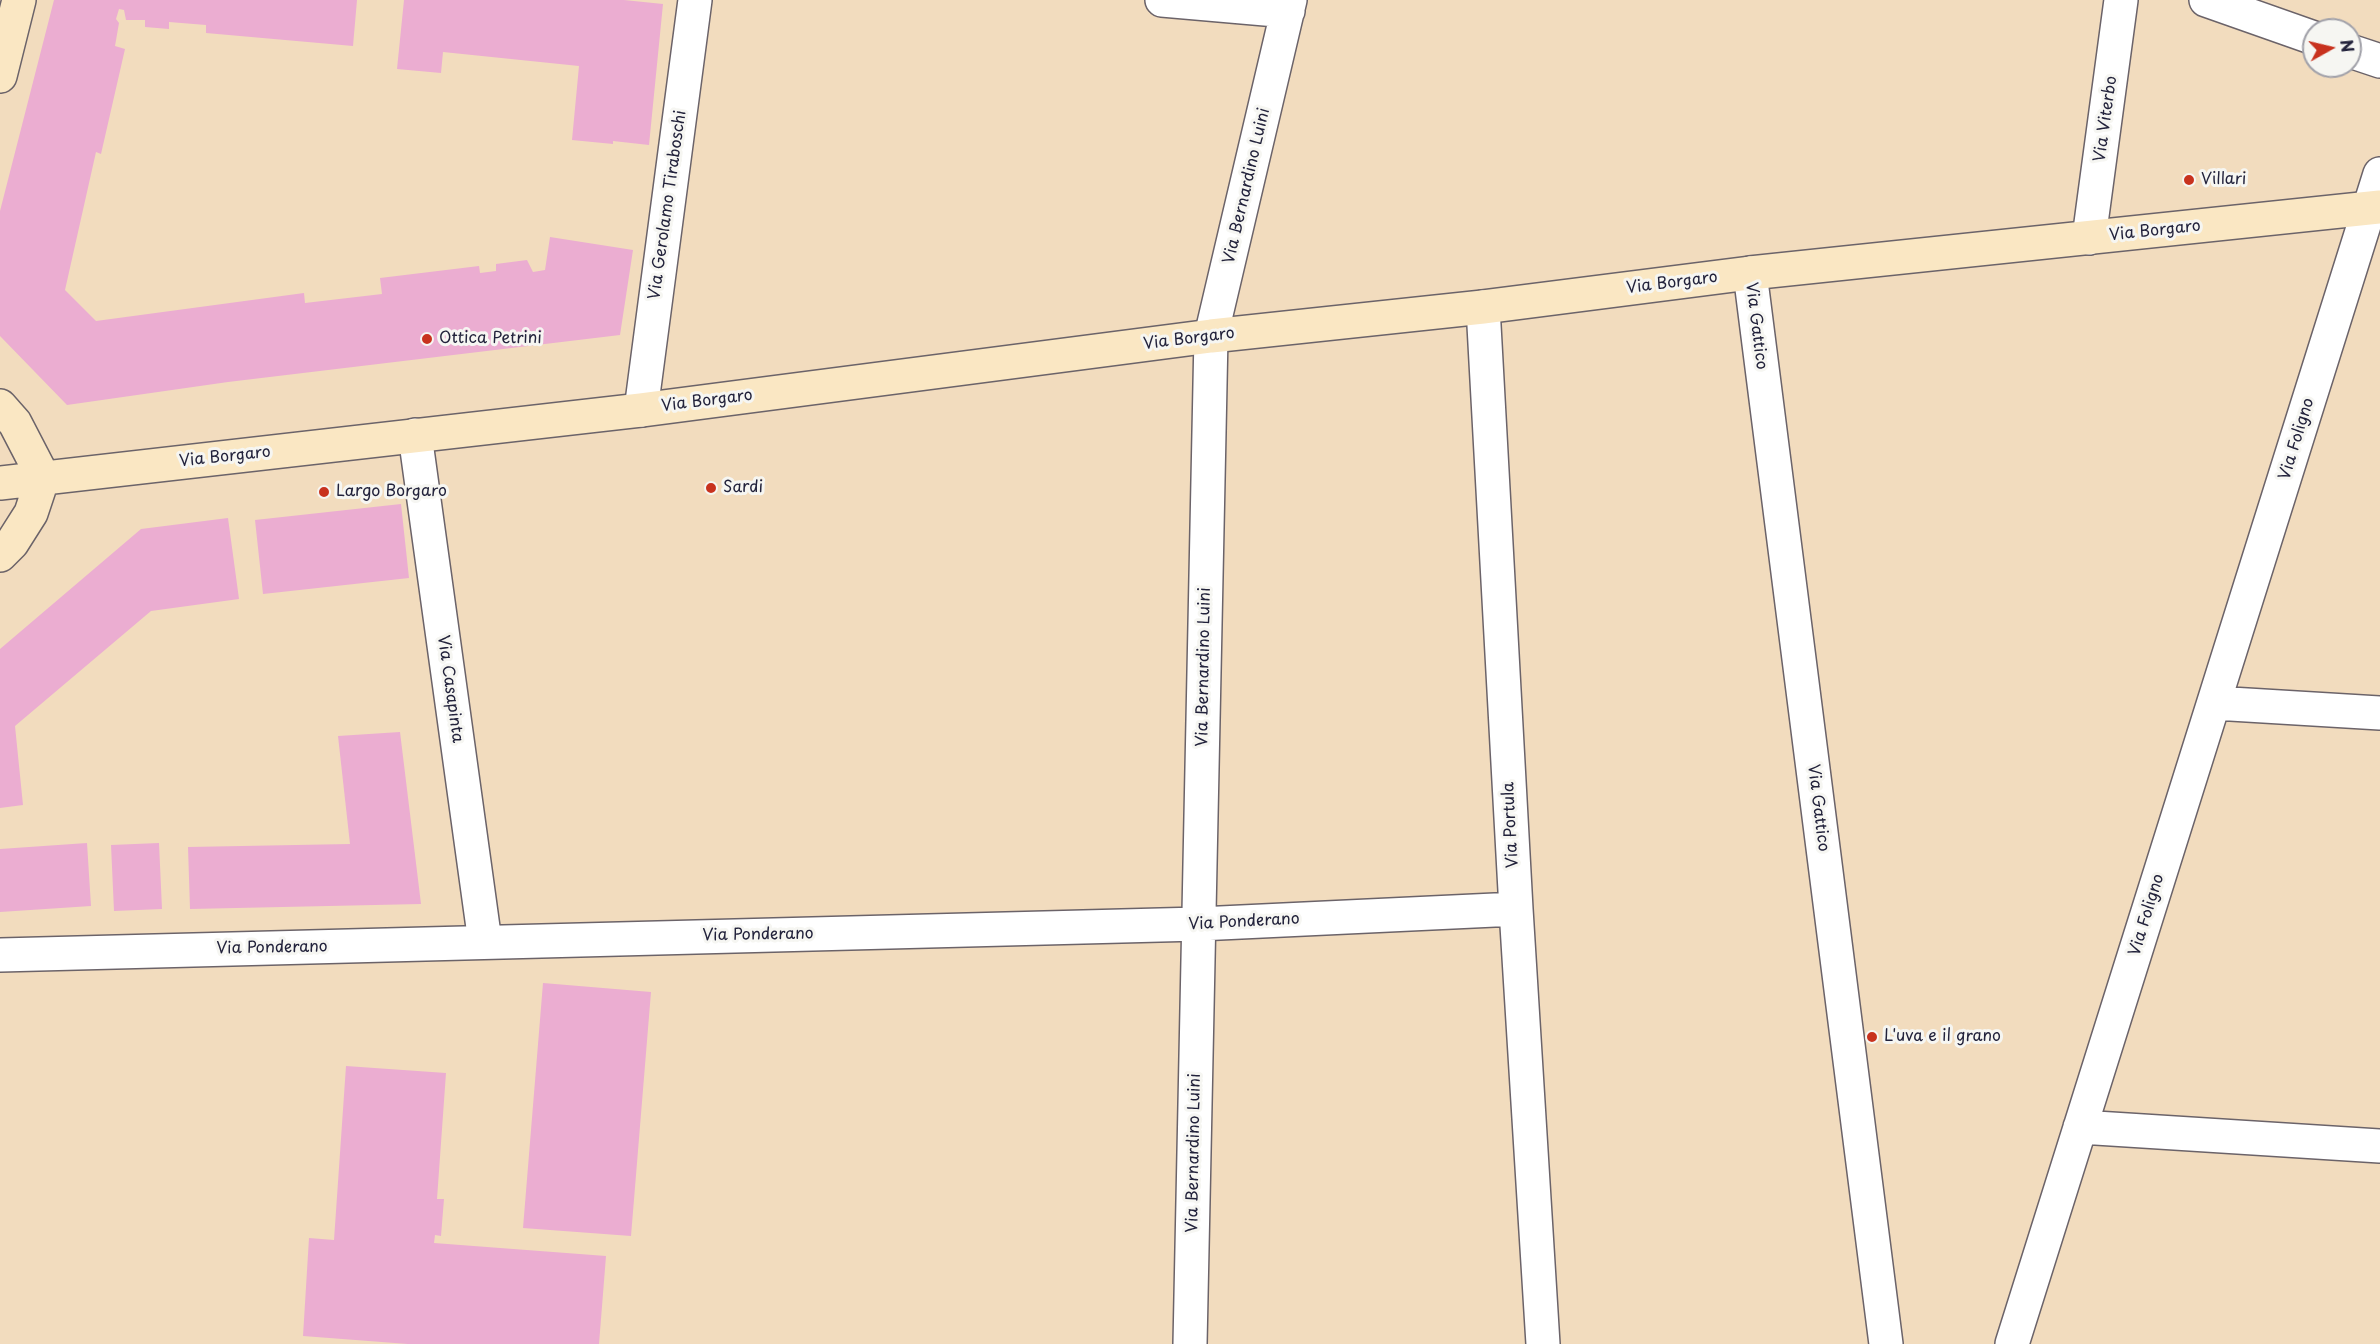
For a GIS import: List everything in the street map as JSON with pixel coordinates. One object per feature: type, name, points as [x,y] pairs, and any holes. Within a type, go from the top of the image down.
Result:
[{"type":"street","points":[[0,76],[19,0]]},
{"type":"street","name":"Via Gerolamo Tiraboschi","points":[[641,410],[695,0]]},
{"type":"street","points":[[1162,0],[1289,5]]},
{"type":"street","name":"Via Viterbo","points":[[2090,238],[2121,0]]},
{"type":"street","points":[[2206,0],[2302,34]]},
{"type":"street","name":"Via Bernardino Luini","points":[[1191,1344],[1211,336],[1289,5]]},
{"type":"street","points":[[2362,55],[2380,61]]},
{"type":"street","name":"Via Foligno","points":[[2012,1344],[2214,703],[2377,212],[2380,174]]},
{"type":"street","name":"Via Borgaro","points":[[0,483],[641,410],[1211,336],[1483,307],[1750,273],[2090,238],[2377,212]]},
{"type":"street","name":"Via Gattico","points":[[1750,273],[1886,1344]]},
{"type":"street","name":"Via Portula","points":[[1483,307],[1516,909],[1544,1344]]},
{"type":"street","points":[[0,406],[15,423],[43,477],[31,513],[12,543],[0,555]]},
{"type":"street","name":"Via Casapinta","points":[[415,435],[485,942]]},
{"type":"street","points":[[2214,703],[2380,713]]},
{"type":"street","name":"Via Ponderano","points":[[0,955],[1199,924],[1516,909]]},
{"type":"street","points":[[2080,1127],[2380,1146]]},
{"type":"building","points":[[54,0],[357,0],[353,46],[206,33],[206,25],[169,22],[169,29],[145,27],[145,20],[126,20],[124,10],[119,9],[116,19],[119,23],[115,46],[125,49],[101,154],[96,152],[65,290],[96,321],[304,293],[305,303],[382,294],[380,278],[479,266],[480,273],[496,271],[496,264],[527,260],[533,272],[545,270],[550,237],[633,250],[620,335],[228,382],[67,405],[0,336],[0,211]]},
{"type":"building","points":[[404,0],[624,0],[663,4],[649,145],[572,140],[579,66],[443,52],[441,73],[397,69]]},
{"type":"building","points":[[401,504],[409,578],[263,594],[255,520]]},
{"type":"building","points":[[228,518],[239,599],[151,611],[15,726],[23,805],[0,808],[0,649],[141,529]]},
{"type":"building","points":[[400,732],[421,904],[190,909],[188,847],[350,844],[338,736]]},
{"type":"building","points":[[87,843],[91,906],[0,912],[0,849]]},
{"type":"building","points":[[159,843],[162,909],[114,911],[111,845]]},
{"type":"building","points":[[543,983],[651,992],[631,1236],[523,1228]]},
{"type":"building","points":[[346,1066],[446,1073],[437,1199],[444,1199],[441,1236],[435,1235],[434,1243],[606,1256],[599,1344],[408,1344],[303,1336],[309,1238],[334,1240]]},
{"type":"place","name":"Villari","points":[[2189,180]]},
{"type":"place","name":"Ottica Petrini","points":[[427,339]]},
{"type":"place","name":"Sardi","points":[[711,488]]},
{"type":"place","name":"Largo Borgaro","points":[[324,492]]},
{"type":"place","name":"L'uva e il grano","points":[[1872,1037]]}]
